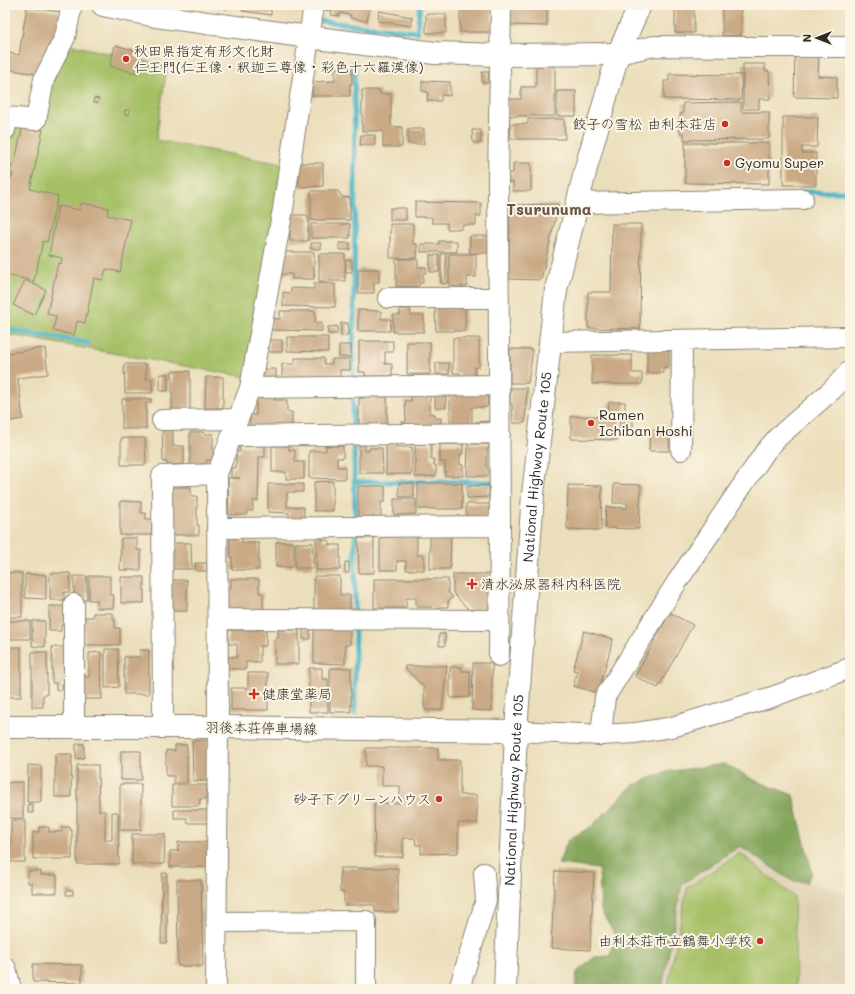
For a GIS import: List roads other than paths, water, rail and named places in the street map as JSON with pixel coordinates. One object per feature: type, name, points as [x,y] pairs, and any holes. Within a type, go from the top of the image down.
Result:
[{"type":"main road","points":[[103,5],[135,8],[156,16],[435,54],[618,54]]},
{"type":"main road","name":"National Highway Route 105","points":[[505,989],[516,732],[533,494],[556,290],[589,157],[618,54],[640,5]]},
{"type":"main road","name":"羽後本荘停車場線","points":[[5,727],[218,727],[516,732]]},
{"type":"main road","points":[[5,968],[10,989]]},
{"type":"street","points":[[5,130],[7,117],[36,120],[44,79],[66,37],[72,5]]},
{"type":"street","points":[[216,989],[218,727],[217,474],[250,388],[283,209],[314,5]]},
{"type":"street","points":[[499,656],[500,433],[498,180],[501,5]]},
{"type":"street","points":[[618,54],[654,46],[850,47]]},
{"type":"street","points":[[577,203],[804,199]]},
{"type":"street","points":[[388,298],[499,298]]},
{"type":"street","points":[[550,342],[850,337]]},
{"type":"street","points":[[681,450],[682,340]]},
{"type":"street","points":[[601,735],[605,697],[677,582],[765,452],[778,437],[832,390],[850,372]]},
{"type":"street","points":[[250,388],[499,385]]},
{"type":"street","points":[[162,420],[235,428],[500,433]]},
{"type":"street","points":[[163,727],[162,476],[217,474]]},
{"type":"street","points":[[217,528],[500,526]]},
{"type":"street","points":[[74,604],[74,728]]},
{"type":"street","points":[[218,620],[499,620]]},
{"type":"street","points":[[516,732],[601,735],[635,733],[672,727],[772,697],[850,668]]},
{"type":"street","points":[[459,989],[486,900],[484,873]]},
{"type":"street","points":[[216,922],[366,921],[366,989]]},
{"type":"waterway","points":[[319,21],[417,32],[420,5]]},
{"type":"waterway","points":[[353,378],[355,197],[354,60]]},
{"type":"waterway","points":[[803,192],[850,192]]},
{"type":"waterway","points":[[5,329],[88,343]]},
{"type":"waterway","points":[[353,392],[353,428]]},
{"type":"waterway","points":[[354,447],[355,519]]},
{"type":"waterway","points":[[354,482],[493,482]]},
{"type":"waterway","points":[[355,533],[355,613]]},
{"type":"waterway","points":[[355,627],[355,713]]},
{"type":"place","name":"秋田県指定有形文化財 仁王門(仁王像・釈迦三尊像・彩色十六羅漢像)","points":[[126,59]]},
{"type":"place","name":"餃子の雪松 由利本荘店","points":[[725,124]]},
{"type":"place","name":"Gyomu Super","points":[[727,163]]},
{"type":"place","name":"Ramen Ichiban Hoshi","points":[[591,423]]},
{"type":"place","name":"清水泌尿器科内科医院","points":[[472,584]]},
{"type":"place","name":"健康堂薬局","points":[[254,694]]},
{"type":"place","name":"砂子下グリーンハウス","points":[[439,799]]},
{"type":"place","name":"由利本荘市立鶴舞小学校","points":[[760,941]]},
{"type":"district","name":"Tsurunuma","points":[[549,209]]}]
